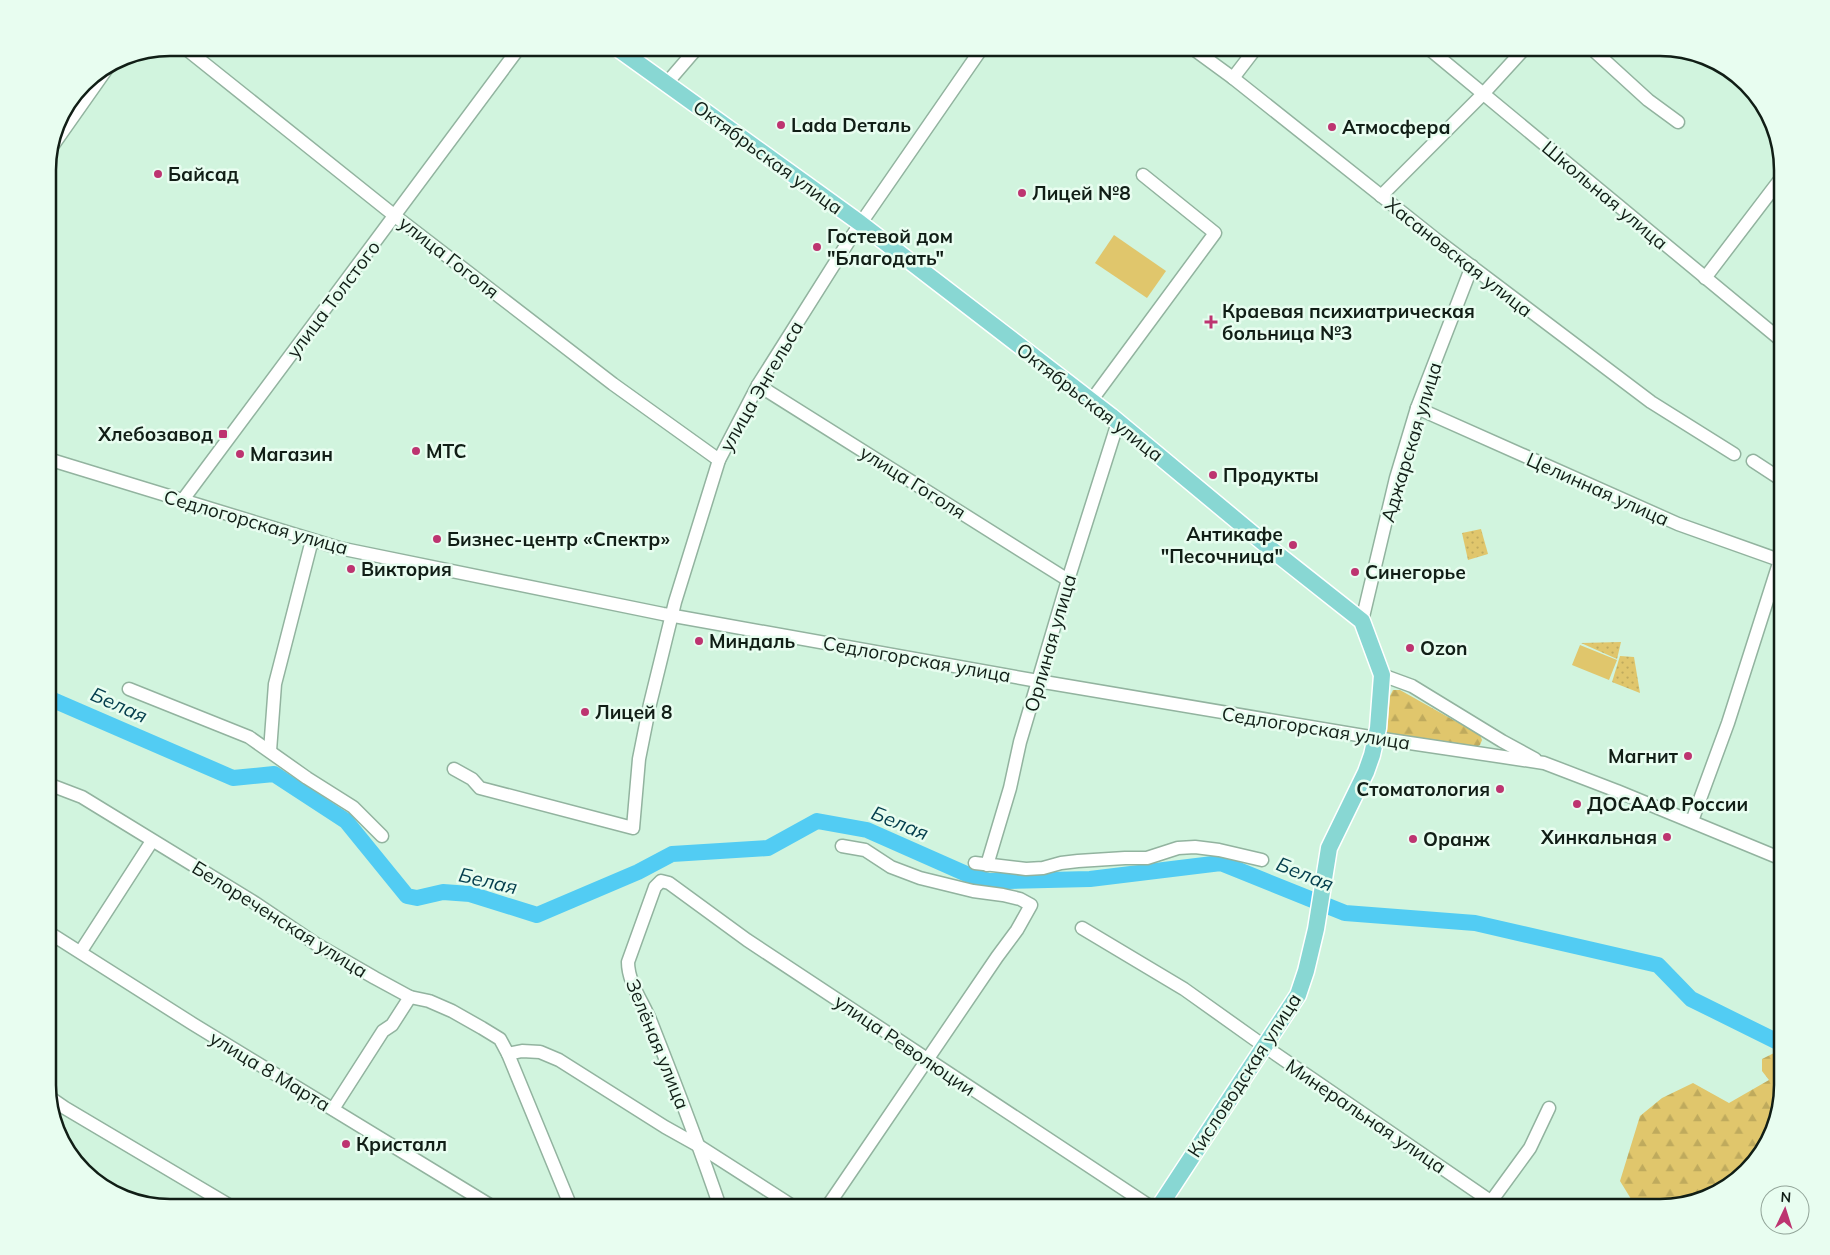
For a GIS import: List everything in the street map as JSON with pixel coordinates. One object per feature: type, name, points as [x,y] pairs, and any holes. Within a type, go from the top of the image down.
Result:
[{"type":"main road","name":"Октябрьская улица","points":[[628,56],[860,223],[1091,401],[1362,622]]},
{"type":"main road","points":[[1362,622],[1382,675],[1380,716],[1376,738]]},
{"type":"main road","name":"Кисловодская улица","points":[[1165,1199],[1298,995],[1316,929],[1329,848],[1366,772],[1376,738]]},
{"type":"street","name":"улица Гоголя","points":[[195,56],[396,216],[613,384],[719,460]]},
{"type":"street","name":"улица Толстого","points":[[182,501],[396,216],[513,56]]},
{"type":"street","points":[[666,84],[690,56]]},
{"type":"street","name":"улица Энгельса","points":[[454,769],[472,779],[480,788],[633,828],[641,750],[671,616],[719,460],[758,385],[860,223],[971,56]]},
{"type":"street","name":"Хасановская улица","points":[[1203,56],[1380,196],[1651,402],[1734,454]]},
{"type":"street","points":[[1233,78],[1250,56]]},
{"type":"street","name":"Школьная улица","points":[[1437,56],[1774,334]]},
{"type":"street","points":[[1380,196],[1518,56]]},
{"type":"street","points":[[1600,56],[1648,100],[1678,122]]},
{"type":"street","points":[[64,130],[97,84]]},
{"type":"street","points":[[1091,401],[1215,234],[1143,175]]},
{"type":"street","points":[[1705,278],[1774,187]]},
{"type":"street","name":"Аджарская улица","points":[[1362,622],[1396,478],[1417,408],[1472,266]]},
{"type":"street","name":"улица Гоголя","points":[[758,385],[1068,580]]},
{"type":"street","name":"Целинная улица","points":[[1417,408],[1678,524],[1774,558]]},
{"type":"street","name":"Орлиная улица","points":[[1118,422],[981,864],[1026,869],[1043,868],[1078,861],[1147,858],[1178,848],[1195,847],[1219,850],[1262,860]]},
{"type":"street","points":[[1753,461],[1774,475]]},
{"type":"street","name":"Седлогорская улица","points":[[56,462],[339,548],[671,616],[1376,738],[1544,763],[1617,790],[1774,855]]},
{"type":"street","points":[[270,751],[275,684],[312,540]]},
{"type":"street","points":[[1692,821],[1728,723],[1774,582]]},
{"type":"street","points":[[1382,675],[1412,686],[1502,741],[1544,763]]},
{"type":"street","points":[[129,689],[249,737],[307,778],[353,807],[382,836]]},
{"type":"street","name":"Белореченская улица","points":[[56,787],[82,797],[255,903],[316,944],[410,997],[429,1001],[500,1039],[568,1199]]},
{"type":"street","points":[[81,952],[152,841]]},
{"type":"street","points":[[833,1199],[1017,930],[1031,905],[1020,899],[1003,894],[973,891],[920,878],[891,867],[865,850],[842,846]]},
{"type":"street","name":"улица Революции","points":[[661,881],[669,883],[747,940],[1137,1199]]},
{"type":"street","name":"Зелёная улица","points":[[661,881],[656,886],[628,962],[628,972],[649,1016],[700,1146],[717,1199]]},
{"type":"street","name":"Минеральная улица","points":[[1082,928],[1184,989],[1482,1199]]},
{"type":"street","name":"улица 8 Марта","points":[[56,937],[193,1024],[479,1199]]},
{"type":"street","points":[[333,1109],[383,1031],[392,1025],[410,997]]},
{"type":"street","points":[[508,1054],[522,1051],[540,1052],[559,1060],[665,1127],[700,1146],[780,1199]]},
{"type":"street","points":[[57,1103],[217,1199]]},
{"type":"street","points":[[1496,1199],[1530,1148],[1549,1108]]},
{"type":"green space","points":[[1114,235],[1166,271],[1147,298],[1095,263]]},
{"type":"green space","points":[[1481,529],[1488,554],[1468,560],[1462,533]]},
{"type":"green space","points":[[1621,642],[1617,659],[1581,643]]},
{"type":"green space","points":[[1580,645],[1617,660],[1609,680],[1572,665]]},
{"type":"green space","points":[[1620,656],[1634,657],[1640,693],[1612,682]]},
{"type":"green space","points":[[1393,690],[1400,690],[1480,735],[1482,740],[1480,745],[1476,747],[1391,735],[1387,732],[1390,696]]},
{"type":"green space","points":[[1774,1053],[1773,1099],[1765,1128],[1745,1160],[1717,1183],[1689,1195],[1660,1199],[1631,1199],[1620,1181],[1640,1116],[1662,1098],[1693,1083],[1729,1103],[1769,1080],[1762,1071],[1762,1059]]},
{"type":"waterway","name":"Белая","points":[[56,701],[233,778],[274,774],[346,821],[407,896],[417,898],[443,892],[470,894],[537,915],[638,872],[672,854],[768,848],[817,821],[867,830],[971,876],[989,881],[1090,879],[1221,863],[1345,913],[1475,923],[1658,965],[1691,999],[1774,1040]]},
{"type":"place","name":"Lada Dеталь","points":[[781,125]]},
{"type":"place","name":"Атмосфера","points":[[1332,127]]},
{"type":"place","name":"Байсад","points":[[158,174]]},
{"type":"place","name":"Лицей №8","points":[[1022,193]]},
{"type":"place","name":"Гостевой дом \"Благодать\"","points":[[817,247]]},
{"type":"place","name":"Краевая психиатрическая больница №3","points":[[1211,322]]},
{"type":"place","name":"Хлебозавод","points":[[223,434]]},
{"type":"place","name":"МТС","points":[[416,451]]},
{"type":"place","name":"Магазин","points":[[240,454]]},
{"type":"place","name":"Продукты","points":[[1213,475]]},
{"type":"place","name":"Бизнес-центр «Спектр»","points":[[437,539]]},
{"type":"place","name":"Антикафе \"Песочница\"","points":[[1293,545]]},
{"type":"place","name":"Виктория","points":[[351,569]]},
{"type":"place","name":"Синегорье","points":[[1355,572]]},
{"type":"place","name":"Миндаль","points":[[699,641]]},
{"type":"place","name":"Ozon","points":[[1410,648]]},
{"type":"place","name":"Лицей 8","points":[[585,712]]},
{"type":"place","name":"Магнит","points":[[1688,756]]},
{"type":"place","name":"Стоматология","points":[[1500,789]]},
{"type":"place","name":"ДОСААФ России","points":[[1577,804]]},
{"type":"place","name":"Хинкальная","points":[[1667,837]]},
{"type":"place","name":"Оранж","points":[[1413,839]]},
{"type":"place","name":"Кристалл","points":[[346,1144]]}]
